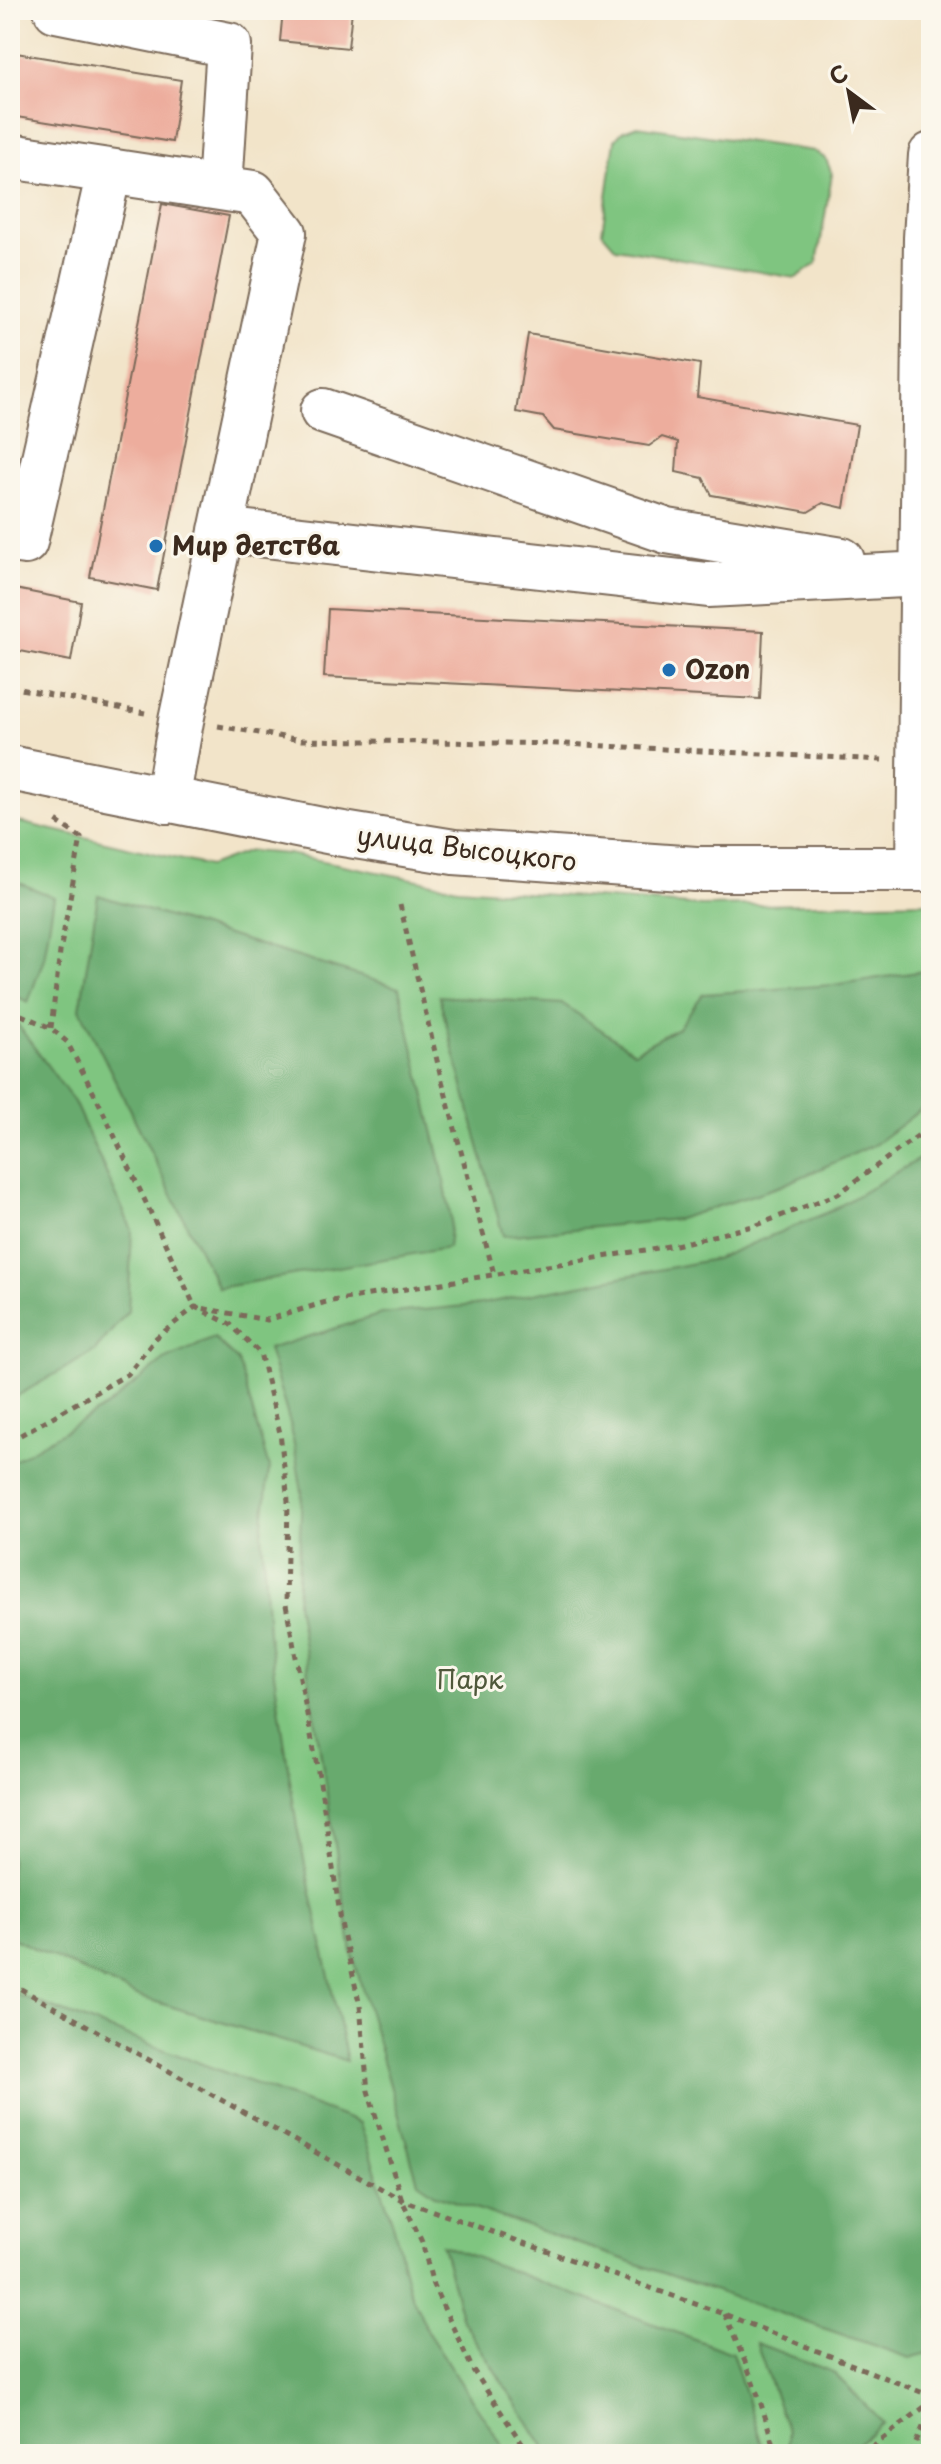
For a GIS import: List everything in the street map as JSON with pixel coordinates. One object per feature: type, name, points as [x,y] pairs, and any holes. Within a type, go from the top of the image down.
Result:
[{"type":"street","points":[[56,10],[229,45],[220,188]]},
{"type":"street","points":[[925,869],[923,574],[931,155]]},
{"type":"street","points":[[10,156],[253,193],[284,233],[181,721],[167,801]]},
{"type":"street","points":[[10,540],[25,542],[109,172]]},
{"type":"street","points":[[323,411],[667,531],[923,574]]},
{"type":"street","points":[[221,530],[708,585],[923,574]]},
{"type":"street","name":"улица Высоцкого","points":[[10,768],[167,801],[454,852],[696,869],[925,869]]},
{"type":"path","points":[[10,687],[181,721],[301,740],[565,744],[922,762]]},
{"type":"path","points":[[51,817],[81,838],[60,952],[51,1028]]},
{"type":"path","points":[[400,905],[440,1073],[494,1274]]},
{"type":"path","points":[[10,1010],[51,1028],[67,1042],[195,1307],[230,1324],[260,1353],[280,1433],[288,1501],[286,1605],[320,1782],[342,1928],[360,2006],[368,2091],[402,2200],[422,2242],[433,2285],[473,2370],[529,2454]]},
{"type":"path","points":[[10,1441],[128,1374],[156,1338],[195,1307],[267,1320],[326,1302],[676,1245],[757,1225],[838,1194],[931,1126]]},
{"type":"path","points":[[10,1983],[402,2200],[724,2314],[931,2396]]},
{"type":"path","points":[[724,2314],[749,2366],[767,2417],[775,2454]]},
{"type":"path","points":[[862,2454],[931,2402]]},
{"type":"path","points":[[911,2454],[931,2409]]},
{"type":"green space","points":[[637,126],[814,151],[826,159],[832,174],[817,263],[796,278],[616,248],[602,232],[615,140],[623,131]]},
{"type":"green space","name":"Парк","points":[[10,820],[209,866],[249,851],[288,854],[458,888],[702,906],[931,902],[931,2454],[10,2454]]},
{"type":"green space","points":[[10,879],[54,897],[44,958],[28,1002],[10,993]]},
{"type":"green space","points":[[98,895],[399,988],[441,1164],[451,1219],[448,1248],[218,1288],[80,1009]]},
{"type":"green space","points":[[931,970],[931,1102],[874,1145],[781,1186],[678,1219],[503,1236],[439,996],[563,1004],[634,1052],[678,1028],[703,994],[833,985]]},
{"type":"green space","points":[[10,1019],[15,1021],[74,1102],[132,1230],[128,1311],[95,1351],[10,1400]]},
{"type":"green space","points":[[931,1152],[931,2352],[910,2358],[437,2195],[418,2182],[352,1953],[297,1603],[302,1492],[291,1427],[268,1349],[382,1314],[476,1305],[715,1259],[831,1211]]},
{"type":"green space","points":[[214,1338],[238,1361],[269,1468],[262,1534],[268,1633],[297,1827],[347,2061],[137,1996],[10,1937],[10,1463],[107,1406],[164,1360]]},
{"type":"green space","points":[[10,1992],[360,2123],[394,2227],[408,2287],[430,2336],[508,2454],[10,2454]]},
{"type":"green space","points":[[442,2245],[732,2353],[765,2454],[549,2454],[462,2320]]},
{"type":"green space","points":[[756,2343],[833,2372],[883,2423],[845,2454],[788,2454],[788,2432]]},
{"type":"building","points":[[283,10],[352,10],[348,48],[280,41]]},
{"type":"building","points":[[10,52],[181,80],[172,142],[10,116]]},
{"type":"building","points":[[162,204],[229,216],[157,590],[90,577]]},
{"type":"building","points":[[528,334],[700,364],[697,397],[857,425],[844,508],[823,503],[808,512],[712,495],[703,478],[676,472],[678,442],[662,437],[649,446],[554,430],[543,417],[516,412]]},
{"type":"building","points":[[10,588],[81,602],[71,661],[10,649]]},
{"type":"building","points":[[328,609],[763,631],[760,699],[324,677]]},
{"type":"place","name":"Мир детства","points":[[156,546]]},
{"type":"place","name":"Ozon","points":[[669,670]]}]
